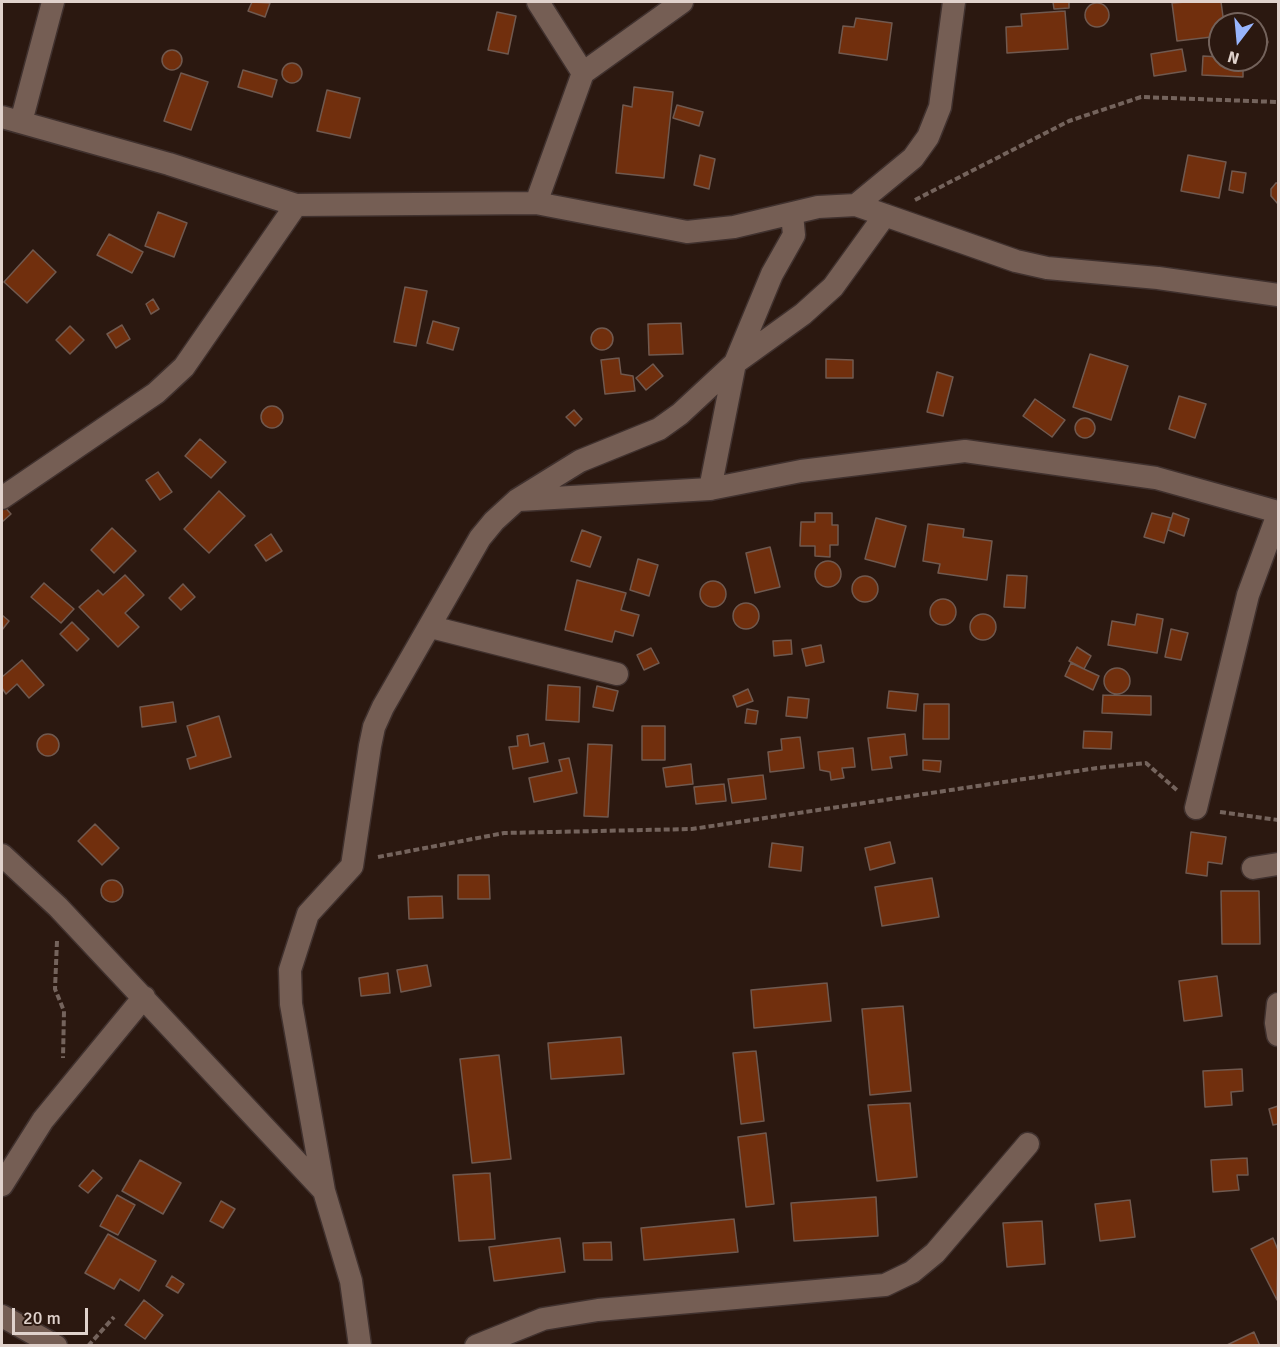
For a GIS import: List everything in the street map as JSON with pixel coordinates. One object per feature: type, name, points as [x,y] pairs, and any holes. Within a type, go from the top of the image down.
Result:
[{"type":"street","points":[[53,2],[11,120],[169,164],[296,205],[536,203],[687,232],[711,231],[818,207],[856,205],[1016,261],[1047,268],[1158,278],[1278,295]]},
{"type":"street","points":[[538,2],[583,73]]},
{"type":"street","points":[[536,203],[583,73],[682,2]]},
{"type":"street","points":[[856,205],[912,158],[928,137],[940,106],[954,2]]},
{"type":"street","points":[[2,498],[156,393],[184,367],[296,205]]},
{"type":"street","points":[[710,489],[735,363],[772,274],[794,235],[792,214]]},
{"type":"street","points":[[360,1346],[351,1281],[324,1191],[291,1004],[290,970],[309,914],[352,866],[374,727],[383,707],[431,627],[480,538],[494,521],[517,500],[580,461],[659,429],[680,414],[735,363],[803,314],[833,287],[885,215]]},
{"type":"street","points":[[517,500],[710,489],[801,471],[965,451],[1156,478],[1278,513],[1248,595],[1196,808]]},
{"type":"street","points":[[431,627],[617,674]]},
{"type":"street","points":[[2,855],[58,907],[324,1191]]},
{"type":"street","points":[[1253,868],[1278,864]]},
{"type":"street","points":[[2,1185],[43,1120],[144,997]]},
{"type":"street","points":[[1278,1004],[1275,1023],[1278,1035]]},
{"type":"street","points":[[476,1346],[543,1319],[598,1310],[885,1285],[912,1272],[935,1253],[1028,1144]]},
{"type":"street","points":[[2,1316],[56,1346]]},
{"type":"path","points":[[885,215],[1069,121],[1141,97],[1278,102]]},
{"type":"path","points":[[352,866],[387,853],[504,833],[693,829],[1097,768],[1146,763],[1196,808],[1278,820]]},
{"type":"path","points":[[58,907],[55,989],[64,1011],[61,1097]]},
{"type":"path","points":[[88,1346],[114,1317]]},
{"type":"building","points":[[252,2],[270,3],[265,17],[248,11]]},
{"type":"building","points":[[1053,2],[1069,2],[1069,8],[1054,9]]},
{"type":"building","points":[[1221,2],[1222,12],[1208,12],[1208,37],[1177,41],[1172,3]]},
{"type":"building","points":[[1097,3],[1106,6],[1109,15],[1106,24],[1097,27],[1088,24],[1085,15],[1088,6]]},
{"type":"building","points":[[1065,11],[1068,49],[1007,53],[1006,27],[1022,26],[1021,14]]},
{"type":"building","points":[[497,12],[516,16],[508,54],[488,50]]},
{"type":"building","points":[[856,18],[892,23],[887,60],[839,53],[843,26],[854,27]]},
{"type":"building","points":[[1182,49],[1186,71],[1154,76],[1151,54]]},
{"type":"building","points":[[172,50],[179,53],[182,60],[179,67],[172,70],[165,67],[162,60],[165,53]]},
{"type":"building","points":[[1203,56],[1208,56],[1208,72],[1243,72],[1243,77],[1202,75]]},
{"type":"building","points":[[292,63],[299,66],[302,73],[299,80],[292,83],[285,80],[282,73],[285,66]]},
{"type":"building","points":[[243,70],[277,80],[272,97],[238,87]]},
{"type":"building","points":[[181,73],[208,82],[191,130],[164,121]]},
{"type":"building","points":[[634,87],[673,92],[664,178],[616,173],[623,105],[632,107]]},
{"type":"building","points":[[327,90],[360,98],[350,138],[317,131]]},
{"type":"building","points":[[677,105],[703,112],[699,126],[673,118]]},
{"type":"building","points":[[700,155],[715,159],[709,189],[694,185]]},
{"type":"building","points":[[1188,155],[1226,162],[1219,198],[1181,191]]},
{"type":"building","points":[[1232,171],[1246,173],[1243,193],[1229,190]]},
{"type":"building","points":[[1278,183],[1278,204],[1271,196],[1271,189]]},
{"type":"building","points":[[158,212],[187,223],[174,257],[145,246]]},
{"type":"building","points":[[109,234],[143,252],[132,273],[97,255]]},
{"type":"building","points":[[33,250],[56,272],[27,303],[4,282]]},
{"type":"building","points":[[405,287],[427,291],[416,346],[394,342]]},
{"type":"building","points":[[153,299],[159,309],[151,314],[146,304]]},
{"type":"building","points":[[433,321],[459,328],[453,350],[427,343]]},
{"type":"building","points":[[681,323],[683,354],[649,355],[648,324]]},
{"type":"building","points":[[122,325],[130,339],[116,348],[107,334]]},
{"type":"building","points":[[70,326],[84,340],[70,354],[56,340]]},
{"type":"building","points":[[602,328],[610,331],[613,339],[610,347],[602,350],[594,347],[591,339],[594,331]]},
{"type":"building","points":[[1090,354],[1128,366],[1111,420],[1073,407]]},
{"type":"building","points":[[619,358],[621,374],[633,376],[635,391],[605,394],[601,360]]},
{"type":"building","points":[[826,359],[853,360],[853,378],[826,378]]},
{"type":"building","points":[[653,364],[663,376],[646,390],[636,378]]},
{"type":"building","points":[[937,372],[953,377],[943,416],[927,412]]},
{"type":"building","points":[[1179,396],[1206,404],[1195,438],[1169,429]]},
{"type":"building","points":[[1035,399],[1065,420],[1052,437],[1023,416]]},
{"type":"building","points":[[272,406],[280,409],[283,417],[280,425],[272,428],[264,425],[261,417],[264,409]]},
{"type":"building","points":[[574,410],[582,419],[575,426],[566,417]]},
{"type":"building","points":[[1085,418],[1092,421],[1095,428],[1092,435],[1085,438],[1078,435],[1075,428],[1078,421]]},
{"type":"building","points":[[200,439],[226,462],[211,478],[185,456]]},
{"type":"building","points":[[158,472],[172,492],[160,500],[146,480]]},
{"type":"building","points":[[219,491],[245,516],[209,553],[184,529]]},
{"type":"building","points":[[2,504],[11,514],[2,522]]},
{"type":"building","points":[[815,513],[832,513],[832,525],[838,525],[838,545],[830,545],[830,557],[815,556],[815,546],[800,546],[801,522],[815,522]]},
{"type":"building","points":[[1152,513],[1171,518],[1164,543],[1144,537]]},
{"type":"building","points":[[1173,513],[1189,519],[1184,536],[1168,530]]},
{"type":"building","points":[[876,518],[906,526],[895,567],[865,559]]},
{"type":"building","points":[[928,524],[964,529],[963,537],[992,541],[987,580],[938,573],[940,564],[923,561]]},
{"type":"building","points":[[112,528],[136,551],[114,573],[91,550]]},
{"type":"building","points":[[582,530],[601,537],[590,567],[571,561]]},
{"type":"building","points":[[271,534],[282,551],[266,561],[255,545]]},
{"type":"building","points":[[770,547],[780,587],[755,593],[746,553]]},
{"type":"building","points":[[638,559],[658,565],[649,596],[630,590]]},
{"type":"building","points":[[828,561],[837,565],[841,574],[837,583],[828,587],[819,583],[815,574],[819,565]]},
{"type":"building","points":[[125,575],[144,595],[125,613],[139,627],[118,647],[79,607],[98,590],[103,595]]},
{"type":"building","points":[[1007,575],[1027,576],[1025,608],[1004,607]]},
{"type":"building","points":[[865,576],[874,580],[878,589],[874,598],[865,602],[856,598],[852,589],[856,580]]},
{"type":"building","points":[[577,580],[626,593],[621,610],[639,615],[633,636],[615,631],[612,642],[565,630]]},
{"type":"building","points":[[713,581],[722,585],[726,594],[722,603],[713,607],[704,603],[700,594],[704,585]]},
{"type":"building","points":[[44,583],[74,609],[61,623],[31,597]]},
{"type":"building","points":[[183,584],[195,597],[181,610],[169,598]]},
{"type":"building","points":[[943,599],[952,603],[956,612],[952,621],[943,625],[934,621],[930,612],[934,603]]},
{"type":"building","points":[[746,603],[755,607],[759,616],[755,625],[746,629],[737,625],[733,616],[737,607]]},
{"type":"building","points":[[983,614],[992,618],[996,627],[992,636],[983,640],[974,636],[970,627],[974,618]]},
{"type":"building","points":[[1137,614],[1163,619],[1157,653],[1108,645],[1112,621],[1135,625]]},
{"type":"building","points":[[2,615],[9,621],[2,630]]},
{"type":"building","points":[[72,622],[89,639],[77,651],[60,634]]},
{"type":"building","points":[[1171,629],[1188,633],[1181,660],[1165,657]]},
{"type":"building","points":[[791,640],[792,654],[774,656],[773,641]]},
{"type":"building","points":[[821,645],[824,662],[806,666],[802,649]]},
{"type":"building","points":[[1077,647],[1091,656],[1084,669],[1069,661]]},
{"type":"building","points":[[651,648],[659,663],[644,670],[637,655]]},
{"type":"building","points":[[22,660],[44,685],[29,698],[17,684],[6,694],[2,688],[2,677]]},
{"type":"building","points":[[1071,663],[1099,676],[1093,690],[1065,676]]},
{"type":"building","points":[[1117,668],[1126,672],[1130,681],[1126,690],[1117,694],[1108,690],[1104,681],[1108,672]]},
{"type":"building","points":[[548,685],[580,687],[579,722],[546,720]]},
{"type":"building","points":[[597,686],[618,691],[613,711],[593,707]]},
{"type":"building","points":[[748,689],[753,701],[737,707],[733,696]]},
{"type":"building","points":[[889,691],[918,694],[916,711],[887,708]]},
{"type":"building","points":[[1103,695],[1151,696],[1151,715],[1102,713]]},
{"type":"building","points":[[788,697],[809,699],[807,718],[786,716]]},
{"type":"building","points":[[173,702],[176,722],[142,727],[140,707]]},
{"type":"building","points":[[924,704],[949,704],[949,739],[923,739]]},
{"type":"building","points":[[747,709],[758,711],[756,724],[745,723]]},
{"type":"building","points":[[219,716],[231,757],[190,769],[187,759],[196,756],[187,726]]},
{"type":"building","points":[[642,726],[665,726],[665,760],[642,760]]},
{"type":"building","points":[[1084,731],[1112,732],[1111,749],[1083,748]]},
{"type":"building","points":[[48,734],[56,737],[59,745],[56,753],[48,756],[40,753],[37,745],[40,737]]},
{"type":"building","points":[[528,734],[530,746],[544,743],[548,762],[513,769],[509,747],[518,746],[517,736]]},
{"type":"building","points":[[905,734],[907,755],[890,757],[892,768],[872,770],[868,738]]},
{"type":"building","points":[[800,737],[804,768],[770,772],[768,752],[782,750],[781,739]]},
{"type":"building","points":[[588,744],[612,745],[608,817],[584,816]]},
{"type":"building","points":[[853,748],[855,767],[842,768],[844,778],[831,780],[830,772],[820,770],[818,752]]},
{"type":"building","points":[[569,758],[577,793],[534,802],[529,778],[562,771],[559,760]]},
{"type":"building","points":[[923,760],[941,761],[940,772],[923,770]]},
{"type":"building","points":[[691,764],[693,784],[666,787],[663,768]]},
{"type":"building","points":[[763,775],[766,799],[732,803],[728,779]]},
{"type":"building","points":[[724,784],[726,801],[696,804],[694,787]]},
{"type":"building","points":[[95,824],[119,848],[102,865],[78,841]]},
{"type":"building","points":[[1191,832],[1226,837],[1222,864],[1208,862],[1207,876],[1186,873]]},
{"type":"building","points":[[890,842],[895,863],[870,870],[865,848]]},
{"type":"building","points":[[772,843],[803,847],[801,871],[769,867]]},
{"type":"building","points":[[458,875],[489,875],[490,899],[458,899]]},
{"type":"building","points":[[932,878],[939,917],[882,926],[875,887]]},
{"type":"building","points":[[112,880],[120,883],[123,891],[120,899],[112,902],[104,899],[101,891],[104,883]]},
{"type":"building","points":[[1221,891],[1259,891],[1260,944],[1222,944]]},
{"type":"building","points":[[442,896],[443,918],[409,919],[408,897]]},
{"type":"building","points":[[427,965],[431,986],[401,992],[397,970]]},
{"type":"building","points":[[388,973],[390,993],[361,996],[359,978]]},
{"type":"building","points":[[1217,976],[1222,1016],[1184,1021],[1179,981]]},
{"type":"building","points":[[827,983],[831,1021],[754,1028],[751,990]]},
{"type":"building","points":[[903,1006],[911,1091],[870,1095],[862,1009]]},
{"type":"building","points":[[621,1037],[624,1074],[551,1079],[548,1043]]},
{"type":"building","points":[[756,1051],[764,1121],[741,1124],[733,1053]]},
{"type":"building","points":[[499,1055],[511,1159],[472,1163],[460,1059]]},
{"type":"building","points":[[1242,1069],[1243,1091],[1231,1092],[1232,1105],[1205,1107],[1203,1071]]},
{"type":"building","points":[[910,1103],[917,1177],[877,1181],[868,1105]]},
{"type":"building","points":[[1278,1106],[1278,1124],[1273,1125],[1269,1109]]},
{"type":"building","points":[[766,1133],[774,1204],[746,1207],[738,1137]]},
{"type":"building","points":[[1247,1158],[1248,1175],[1237,1175],[1239,1190],[1213,1192],[1211,1160]]},
{"type":"building","points":[[140,1160],[181,1183],[163,1214],[122,1191]]},
{"type":"building","points":[[93,1170],[102,1178],[88,1193],[79,1186]]},
{"type":"building","points":[[490,1173],[495,1239],[459,1241],[453,1175]]},
{"type":"building","points":[[117,1195],[135,1205],[118,1235],[100,1226]]},
{"type":"building","points":[[876,1197],[878,1236],[794,1241],[791,1203]]},
{"type":"building","points":[[1130,1200],[1135,1237],[1100,1241],[1095,1204]]},
{"type":"building","points":[[221,1201],[235,1209],[223,1228],[210,1221]]},
{"type":"building","points":[[734,1219],[738,1252],[644,1260],[641,1228]]},
{"type":"building","points":[[1042,1221],[1045,1264],[1007,1267],[1003,1223]]},
{"type":"building","points":[[108,1234],[156,1261],[139,1291],[120,1279],[114,1289],[85,1273]]},
{"type":"building","points":[[560,1238],[565,1272],[494,1281],[489,1247]]},
{"type":"building","points":[[1273,1238],[1278,1250],[1277,1300],[1251,1249]]},
{"type":"building","points":[[611,1242],[612,1260],[584,1260],[583,1243]]},
{"type":"building","points":[[172,1276],[184,1284],[178,1293],[166,1286]]},
{"type":"building","points":[[144,1300],[163,1315],[145,1339],[125,1325]]},
{"type":"building","points":[[1254,1332],[1260,1346],[1225,1346]]}]
